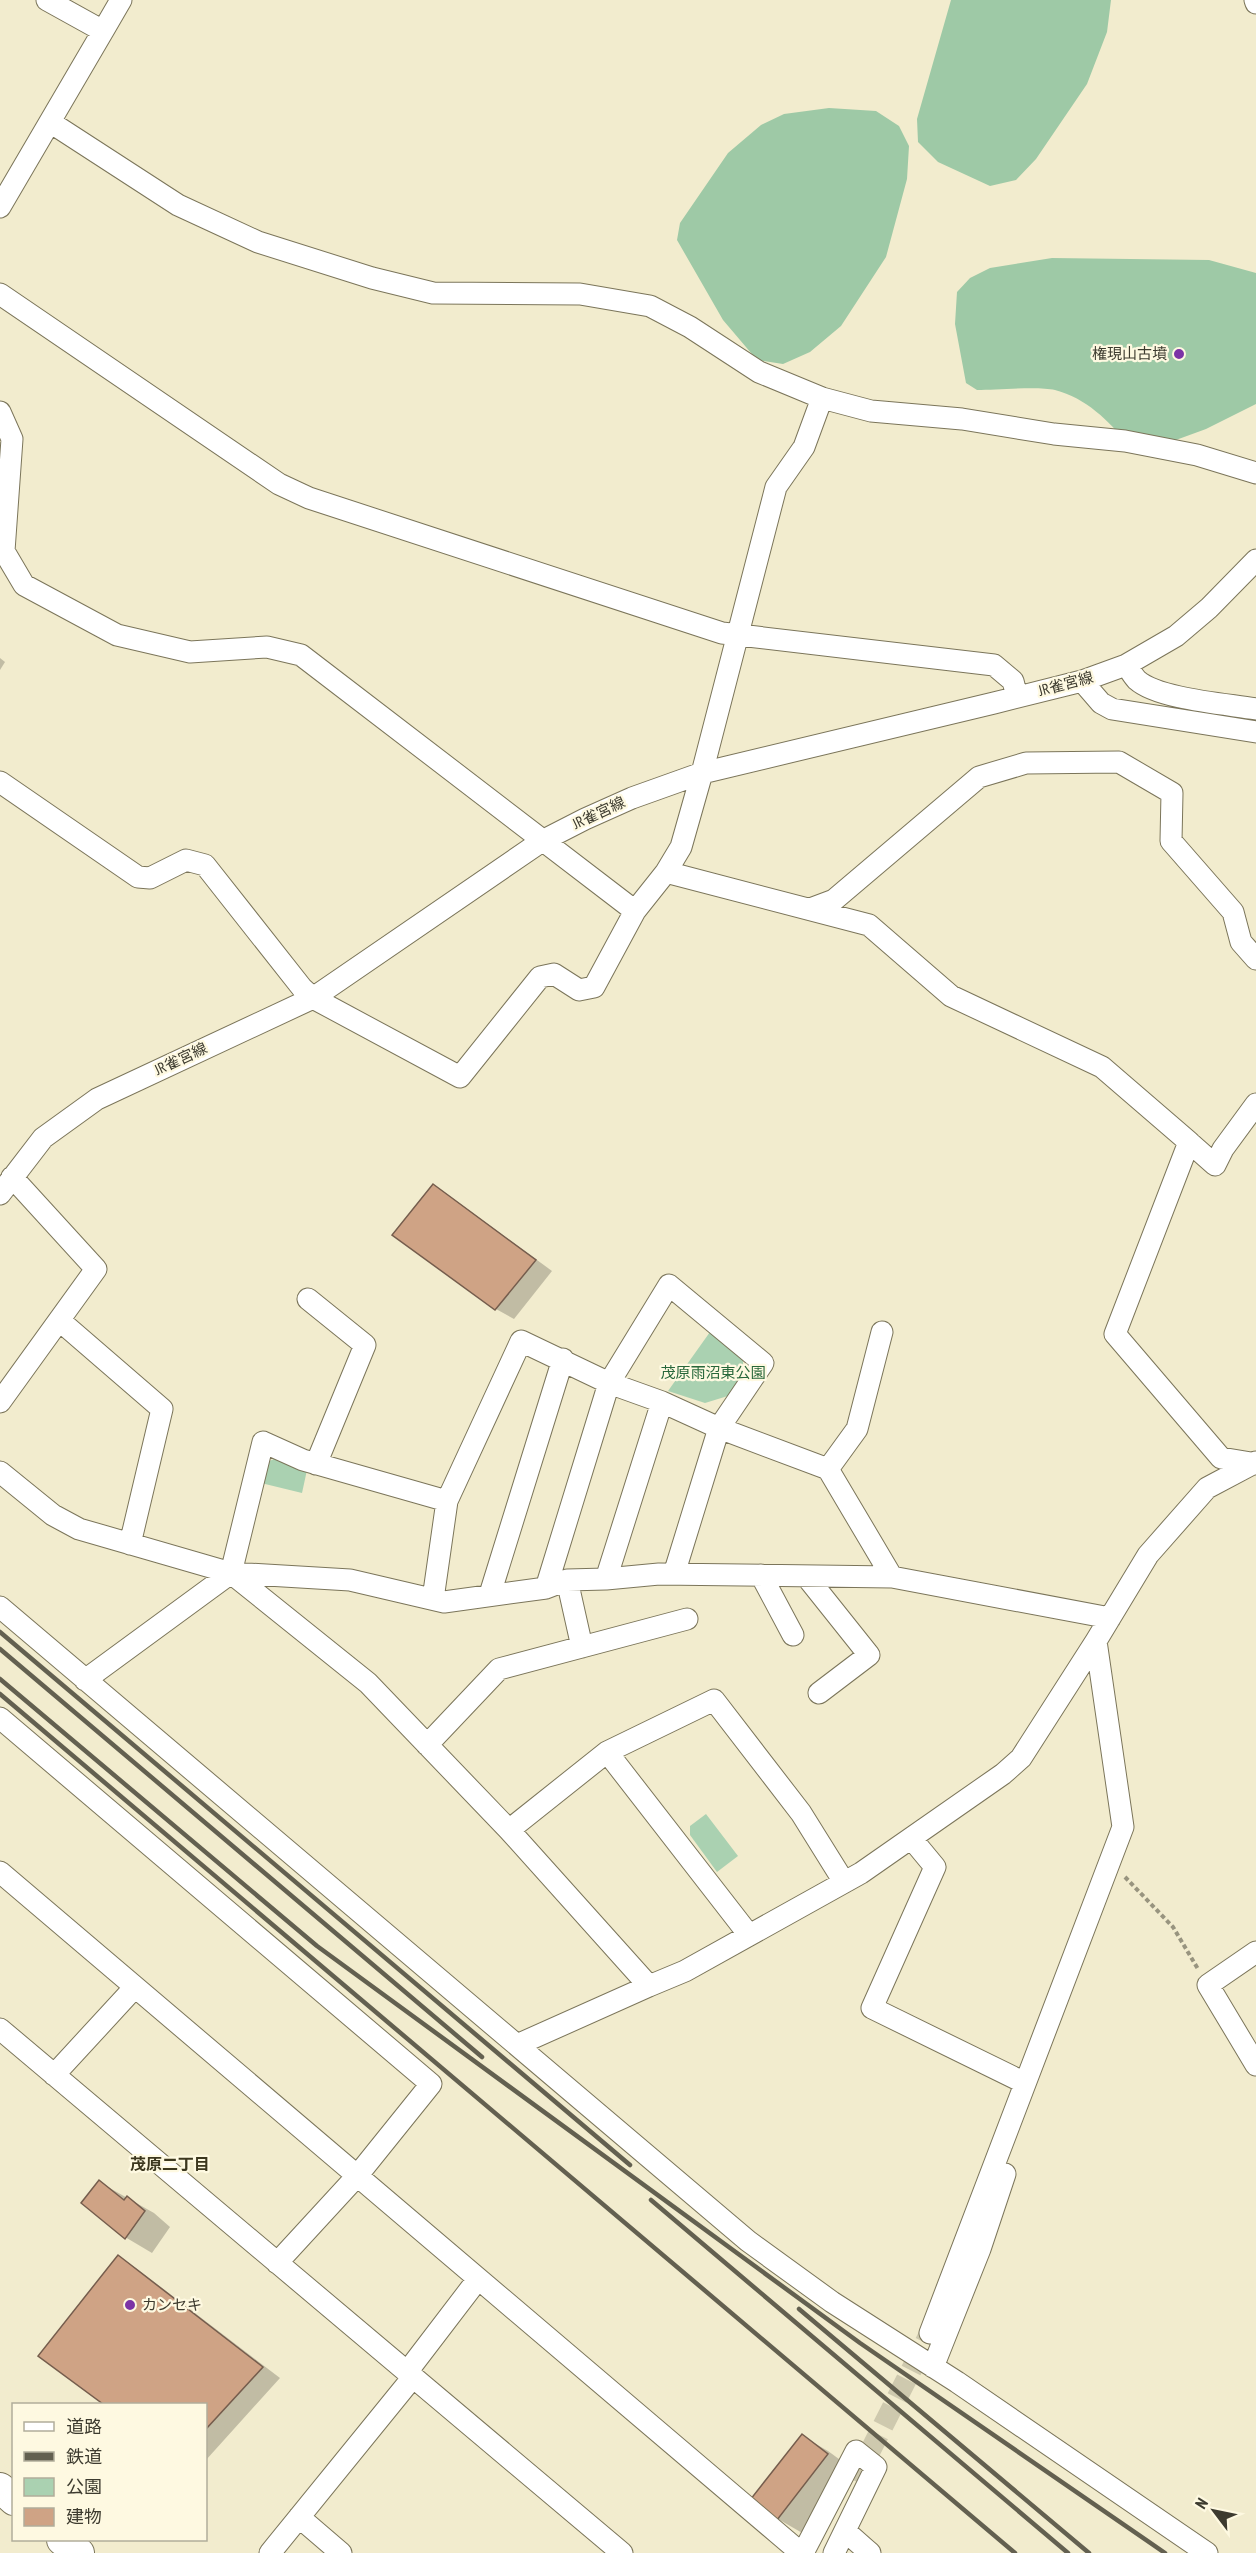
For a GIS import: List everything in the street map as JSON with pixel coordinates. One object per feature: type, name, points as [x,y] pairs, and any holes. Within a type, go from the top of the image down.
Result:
[{"type":"highway","points":[[0,2488],[12,2498]]},
{"type":"highway","points":[[63,2541],[79,2553]]},
{"type":"street","points":[[46,0],[103,31]]},
{"type":"street","points":[[0,207],[121,0]]},
{"type":"street","points":[[50,122],[178,204],[258,242],[372,278],[433,293],[580,294],[650,306],[690,327],[759,372],[822,398],[871,411],[962,419],[1054,434],[1125,441],[1197,455],[1256,473]]},
{"type":"street","points":[[0,294],[279,484],[309,498],[722,633],[994,665],[1013,681],[1017,697]]},
{"type":"street","points":[[0,782],[138,877],[150,878],[186,860],[205,865],[302,988],[313,998],[460,1077],[540,977],[554,974],[579,990],[594,987],[635,911],[666,872],[681,846],[776,487],[804,447],[822,398]]},
{"type":"street","points":[[0,412],[12,439],[4,552],[24,585],[117,634],[189,652],[267,647],[301,655],[635,911]]},
{"type":"street","name":"JR雀宮線","points":[[6,1185],[43,1138],[97,1099],[313,998],[542,841],[632,798],[702,773],[1082,681],[1126,665],[1176,636],[1209,608],[1256,560]]},
{"type":"street","points":[[1126,665],[1138,681],[1156,690],[1183,697],[1256,709]]},
{"type":"street","points":[[1082,681],[1101,702],[1112,709],[1256,732]]},
{"type":"street","points":[[810,909],[834,900],[979,777],[1026,763],[1119,762],[1172,793],[1171,841],[1233,912],[1241,942],[1256,959]]},
{"type":"street","points":[[666,872],[869,925],[951,996],[1102,1067],[1215,1164],[1223,1149],[1256,1104]]},
{"type":"street","points":[[1189,1142],[1115,1334],[1221,1458],[1255,1463]]},
{"type":"street","points":[[0,1402],[96,1269],[6,1185]]},
{"type":"street","points":[[546,1588],[609,1383],[669,1285],[763,1363],[718,1428],[674,1574]]},
{"type":"street","points":[[308,1299],[365,1345],[316,1464]]},
{"type":"street","points":[[59,1320],[162,1409],[130,1544]]},
{"type":"street","points":[[828,1469],[857,1429],[882,1332]]},
{"type":"street","points":[[432,1599],[447,1501],[521,1341],[563,1359],[609,1383],[662,1402],[718,1428],[828,1469],[892,1577]]},
{"type":"street","points":[[490,1594],[563,1359]]},
{"type":"street","points":[[606,1580],[662,1402]]},
{"type":"street","points":[[85,1680],[231,1573],[263,1442],[316,1464],[447,1501]]},
{"type":"street","points":[[517,2045],[685,1971],[844,1882],[1003,1774],[1021,1758],[1148,1555],[1207,1488],[1255,1463]]},
{"type":"street","points":[[0,1472],[53,1515],[79,1529],[130,1544],[231,1573],[350,1580],[444,1602],[546,1588],[567,1580],[606,1580],[674,1574],[892,1577],[1110,1618]]},
{"type":"street","points":[[231,1573],[368,1683],[509,1830],[649,1986]]},
{"type":"street","points":[[761,1575],[793,1635]]},
{"type":"street","points":[[806,1576],[869,1654],[819,1693]]},
{"type":"street","points":[[567,1580],[582,1647]]},
{"type":"street","points":[[0,1607],[748,2241],[832,2302],[933,2367],[1206,2553]]},
{"type":"street","points":[[427,1745],[499,1669],[687,1619]]},
{"type":"street","points":[[930,2333],[1122,1827],[1096,1641]]},
{"type":"street","points":[[509,1830],[607,1752],[714,1700],[801,1814],[844,1882]]},
{"type":"street","points":[[0,1718],[431,2084],[357,2176],[277,2263]]},
{"type":"street","points":[[607,1752],[749,1935]]},
{"type":"street","points":[[911,1838],[936,1867],[872,2008],[1025,2083]]},
{"type":"street","points":[[0,1872],[802,2553],[856,2451],[876,2467],[834,2553]]},
{"type":"street","points":[[1256,1952],[1208,1985],[1256,2065]]},
{"type":"street","points":[[54,2075],[135,1987]]},
{"type":"street","points":[[0,2029],[622,2553]]},
{"type":"street","points":[[907,2350],[956,2244],[980,2165],[992,2144],[1008,2127]]},
{"type":"street","points":[[933,2367],[980,2249],[1006,2170],[1008,2127]]},
{"type":"street","points":[[270,2553],[410,2375],[478,2278]]},
{"type":"street","points":[[820,2553],[855,2481]]},
{"type":"street","points":[[299,2517],[341,2553]]},
{"type":"street","points":[[845,2531],[870,2553]]},
{"type":"path","points":[[1110,1861],[1173,1927],[1208,1985]]},
{"type":"green space","points":[[951,0],[1111,0],[1107,32],[1087,84],[1036,159],[1016,180],[990,186],[938,162],[918,142],[917,119]]},
{"type":"green space","points":[[829,108],[876,111],[899,126],[909,146],[907,179],[886,257],[841,326],[810,352],[783,364],[757,360],[723,320],[677,240],[680,223],[728,153],[761,125],[784,114]]},
{"type":"green space","points":[[1052,258],[1209,260],[1256,273],[1256,404],[1206,429],[1154,448],[1128,444],[1096,411],[1077,399],[1055,390],[1038,388],[977,390],[966,383],[955,324],[957,292],[970,278],[990,268]]},
{"type":"green space","name":"茂原雨沼東公園","points":[[710,1332],[743,1358],[743,1375],[731,1395],[705,1403],[668,1391]]},
{"type":"green space","points":[[281,1456],[307,1470],[302,1493],[261,1483],[267,1462]]},
{"type":"green space","points":[[706,1814],[738,1856],[717,1872],[690,1835],[690,1826]]},
{"type":"building","points":[[433,1184],[536,1260],[495,1310],[392,1235]]},
{"type":"building","points":[[99,2180],[124,2200],[127,2196],[145,2211],[125,2239],[81,2203]]},
{"type":"building","name":"カンセキ","points":[[118,2255],[263,2367],[207,2428],[207,2403],[102,2403],[38,2356]]},
{"type":"building","points":[[802,2434],[828,2454],[777,2520],[750,2500]]},
{"type":"tunnel","points":[[855,2481],[930,2333]]},
{"type":"railway","points":[[0,1632],[630,2165]]},
{"type":"railway","points":[[0,1649],[482,2057]]},
{"type":"railway","points":[[0,1679],[317,1946],[860,2343],[1165,2553]]},
{"type":"railway","points":[[0,1694],[1015,2553]]},
{"type":"railway","points":[[651,2200],[1068,2553]]},
{"type":"railway","points":[[799,2309],[1089,2553]]},
{"type":"place","name":"権現山古墳","points":[[1179,354]]},
{"type":"place","name":"カンセキ","points":[[130,2305]]},
{"type":"district","name":"茂原二丁目","points":[[170,2164]]}]
